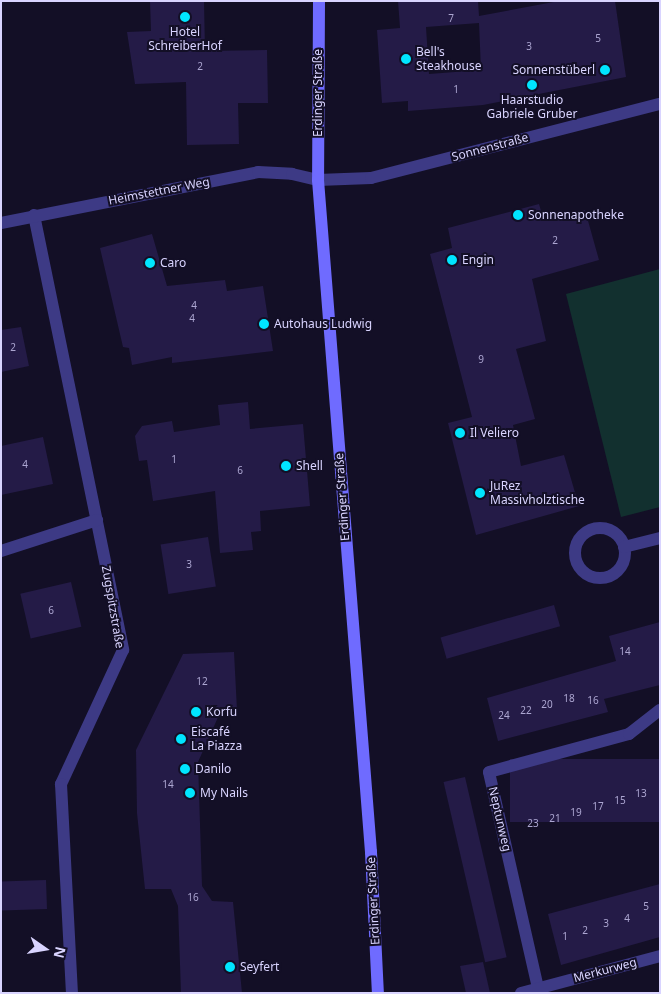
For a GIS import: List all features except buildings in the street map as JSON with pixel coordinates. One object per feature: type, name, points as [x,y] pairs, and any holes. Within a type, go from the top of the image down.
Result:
[{"type":"street","name":"Erdinger Straße","points":[[319,1],[318,180],[371,852],[378,993]]},
{"type":"street","name":"Sonnenstraße","points":[[318,180],[371,178],[660,104]]},
{"type":"street","name":"Heimstettner Weg","points":[[1,223],[258,172],[292,174],[318,180]]},
{"type":"street","name":"Zugspitzstraße","points":[[34,215],[123,650],[61,784],[72,993]]},
{"type":"street","points":[[1,551],[97,520]]},
{"type":"street","points":[[600,528],[616,533],[624,547],[620,569],[608,577],[586,574],[576,561],[580,538],[592,529],[600,528]]},
{"type":"street","points":[[624,547],[660,538]]},
{"type":"street","name":"Neptunweg","points":[[538,988],[489,772],[629,734],[660,710]]},
{"type":"street","name":"Merkurweg","points":[[521,993],[660,956]]},
{"type":"green space","points":[[660,269],[660,507],[621,517],[566,294]]},
{"type":"place","name":"Hotel SchreiberHof","points":[[185,17]]},
{"type":"place","name":"Bell's Steakhouse","points":[[406,59]]},
{"type":"place","name":"Sonnenstüberl","points":[[605,70]]},
{"type":"place","name":"Haarstudio Gabriele Gruber","points":[[532,85]]},
{"type":"place","name":"Sonnenapotheke","points":[[518,215]]},
{"type":"place","name":"Engin","points":[[452,260]]},
{"type":"place","name":"Caro","points":[[150,263]]},
{"type":"place","name":"Autohaus Ludwig","points":[[264,324]]},
{"type":"place","name":"Il Veliero","points":[[460,433]]},
{"type":"place","name":"Shell","points":[[286,466]]},
{"type":"place","name":"JuRez Massivholztische","points":[[480,493]]},
{"type":"place","name":"Korfu","points":[[196,712]]},
{"type":"place","name":"Eiscafé La Piazza","points":[[181,739]]},
{"type":"place","name":"Danilo","points":[[185,769]]},
{"type":"place","name":"My Nails","points":[[190,793]]},
{"type":"place","name":"Seyfert","points":[[230,967]]}]
